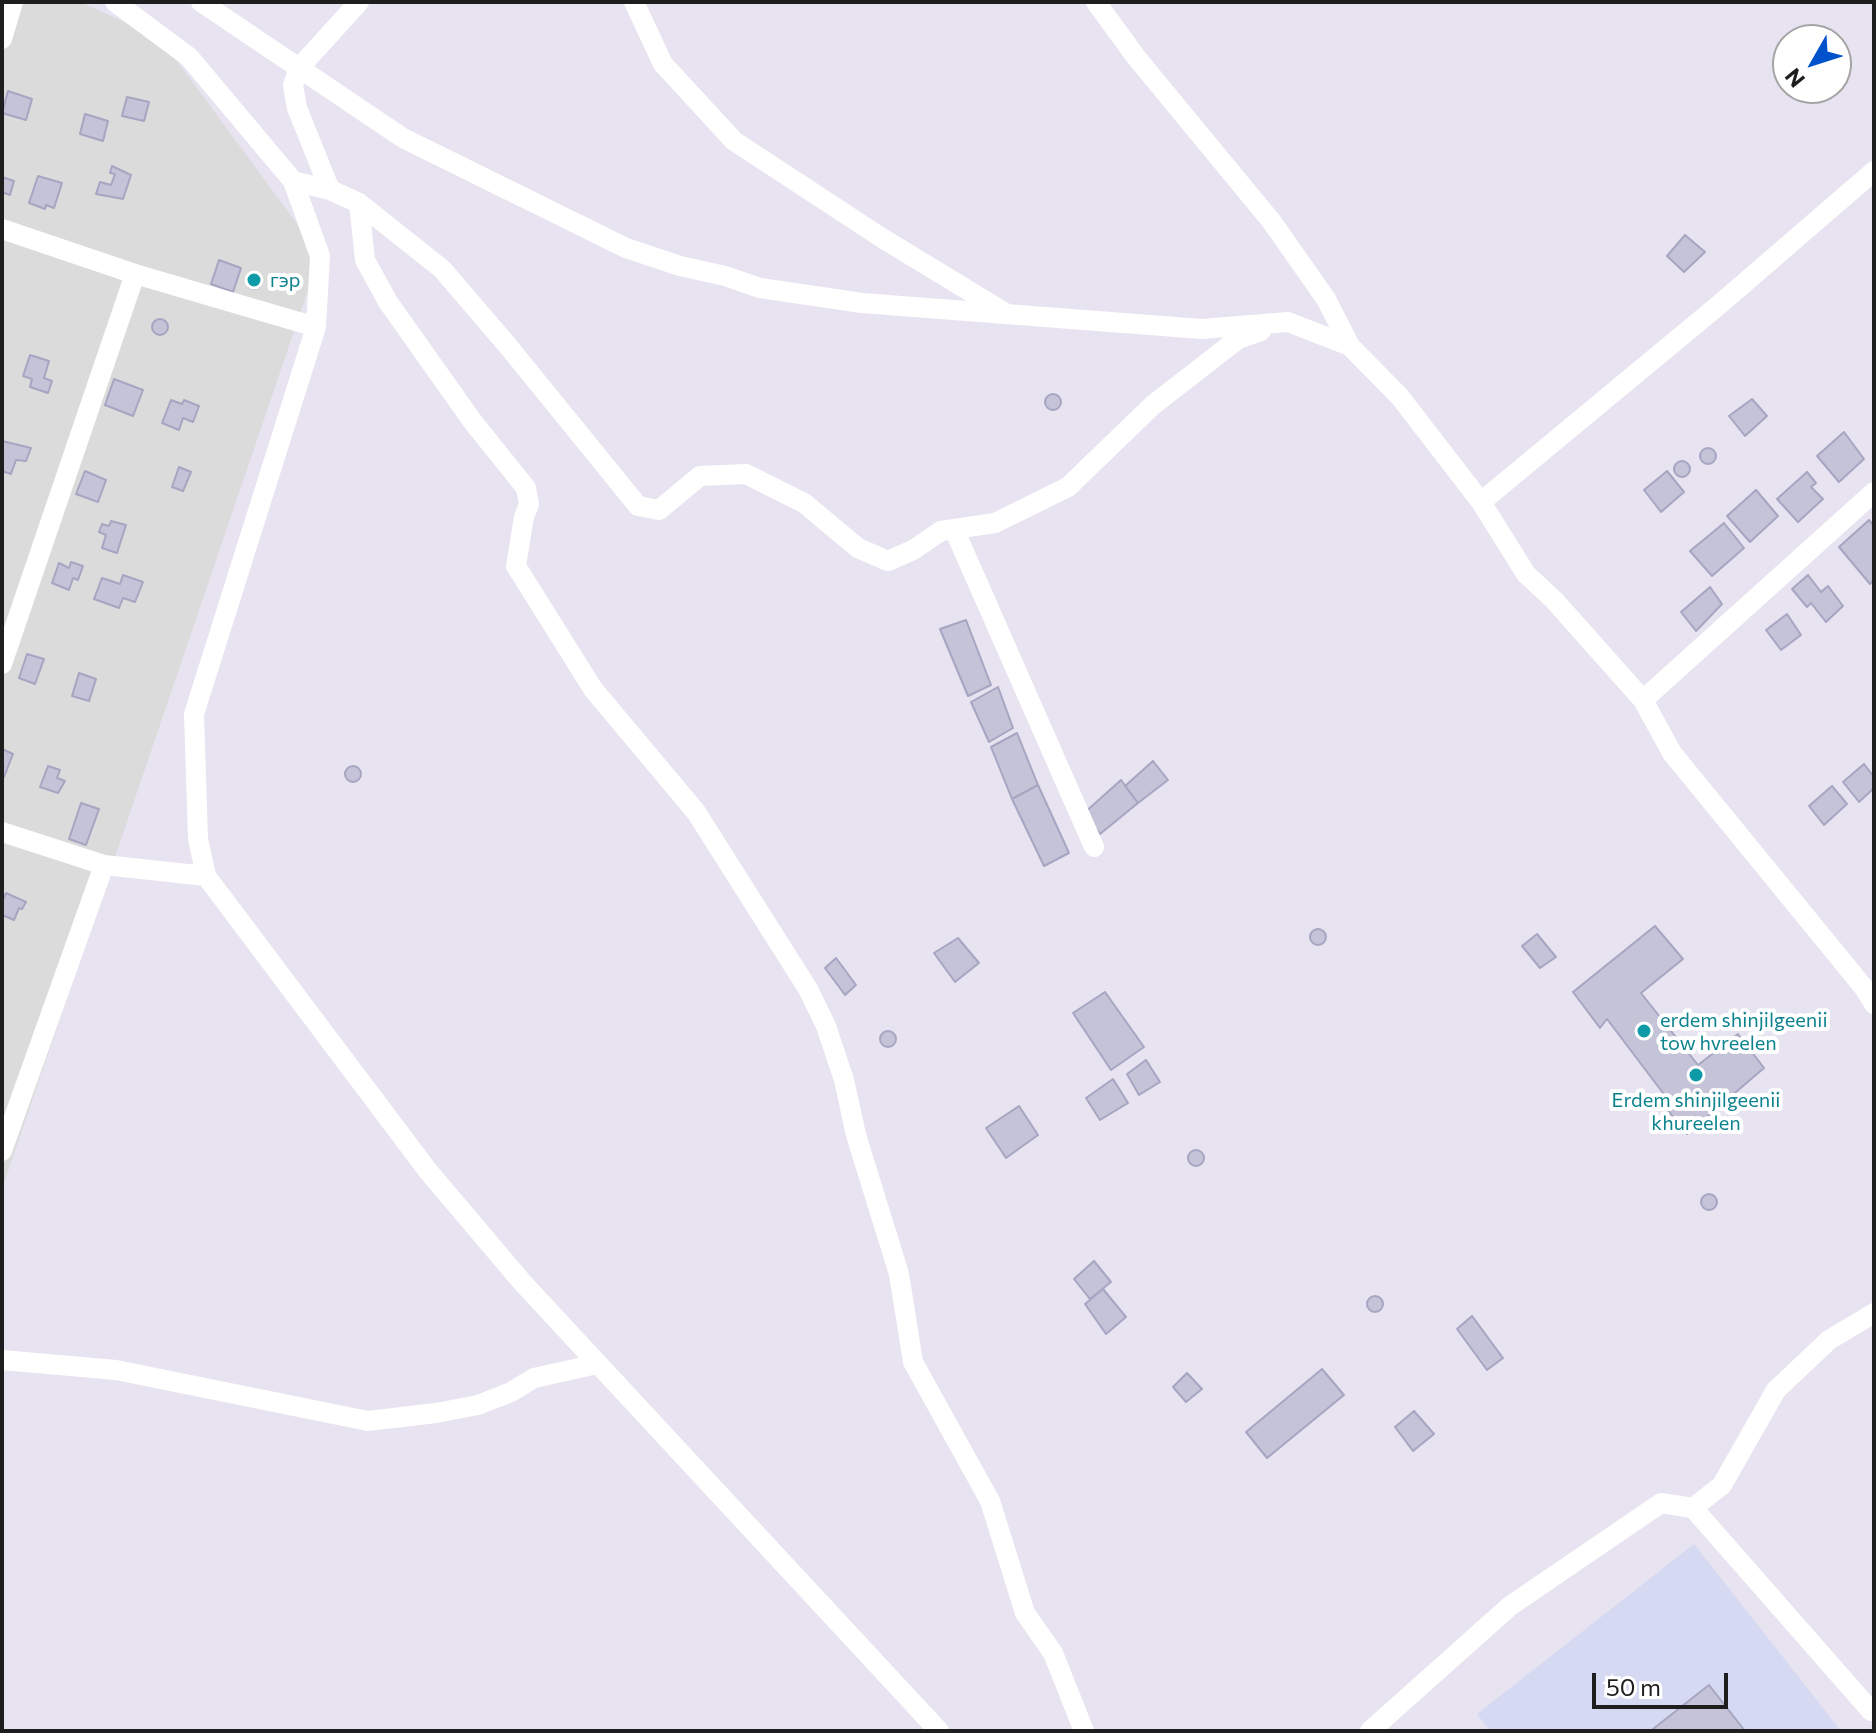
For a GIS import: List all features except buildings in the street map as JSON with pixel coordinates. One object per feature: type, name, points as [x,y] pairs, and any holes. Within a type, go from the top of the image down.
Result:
[{"type":"street","points":[[2,39],[13,2]]},
{"type":"street","points":[[115,2],[189,57],[293,181],[320,256],[316,327],[194,714],[198,839],[206,876],[428,1171],[522,1282],[939,1731]]},
{"type":"street","points":[[201,2],[403,138],[626,248],[760,288],[862,303],[1202,329],[1288,322],[1350,346]]},
{"type":"street","points":[[330,190],[297,108],[293,85],[299,68],[359,2]]},
{"type":"street","points":[[634,2],[663,64],[734,141],[882,238],[1010,316]]},
{"type":"street","points":[[1096,2],[1136,57],[1272,222],[1326,299],[1350,346],[1400,397],[1481,502],[1526,574],[1554,600],[1643,700],[1672,753],[1871,989]]},
{"type":"street","points":[[1481,502],[1708,314],[1874,171]]},
{"type":"street","points":[[293,181],[330,190],[359,203],[442,269],[638,506],[659,510],[700,476],[746,474],[804,503],[858,548],[888,561],[913,550],[941,531],[995,523],[1068,487],[1153,405],[1238,339],[1288,322]]},
{"type":"street","points":[[359,203],[365,260],[388,302],[473,422],[526,488],[529,504],[516,566],[593,689],[696,812],[808,989],[826,1026],[899,1274],[913,1362],[990,1501],[1025,1613],[1053,1653],[1084,1731]]},
{"type":"street","points":[[2,229],[135,274],[316,327]]},
{"type":"street","points":[[2,664],[135,274]]},
{"type":"street","points":[[1643,700],[1874,492]]},
{"type":"street","points":[[954,529],[1094,847]]},
{"type":"street","points":[[2,832],[104,865],[206,876]]},
{"type":"street","points":[[2,1151],[104,865]]},
{"type":"street","points":[[1693,1508],[1722,1485],[1776,1390],[1829,1340],[1874,1313]]},
{"type":"street","points":[[2,1360],[116,1370],[368,1421],[478,1405],[511,1392],[534,1378],[597,1364]]},
{"type":"street","points":[[1370,1731],[1510,1606],[1661,1503],[1693,1508],[1871,1711]]},
{"type":"shaded area","points":[[2,2],[80,2],[160,38],[320,255],[2,1189]]},
{"type":"shaded area","points":[[1694,1544],[1841,1731],[1490,1731],[1477,1714]]},
{"type":"place","name":"гэр","points":[[254,280]]},
{"type":"place","name":"erdem shinjilgeenii tow hvreelen","points":[[1644,1031]]},
{"type":"place","name":"Erdem shinjilgeenii khureelen","points":[[1696,1075]]}]
